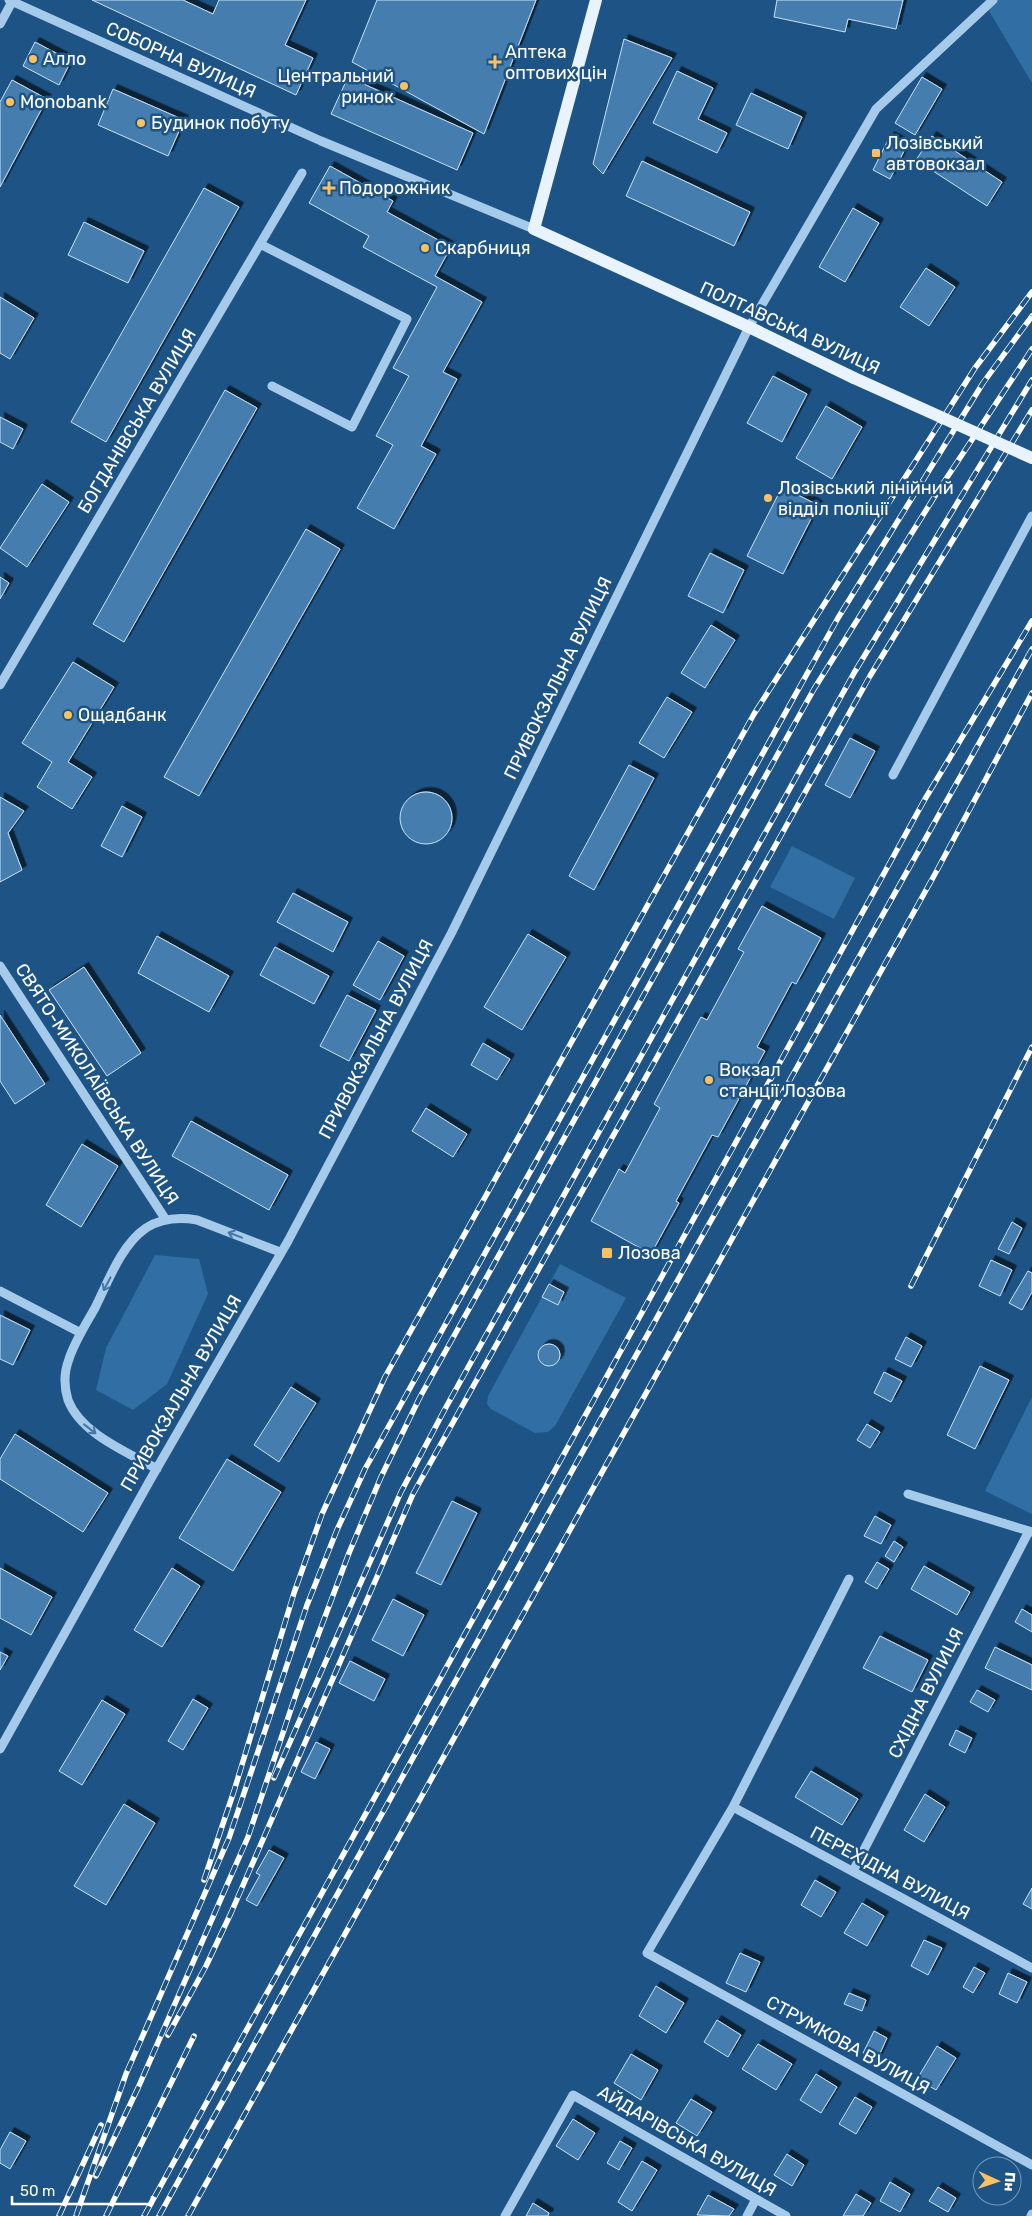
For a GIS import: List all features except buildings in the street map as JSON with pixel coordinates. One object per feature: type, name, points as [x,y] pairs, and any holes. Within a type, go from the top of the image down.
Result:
[{"type":"main road","points":[[534,229],[596,0]]},
{"type":"main road","name":"ПОЛТАВСЬКА ВУЛИЦЯ","points":[[534,229],[750,327],[854,378],[1032,458]]},
{"type":"street","name":"ПРИВОКЗАЛЬНА ВУЛИЦЯ","points":[[0,1749],[156,1469],[280,1252],[452,932],[750,327],[876,109],[993,0]]},
{"type":"street","name":"СОБОРНА ВУЛИЦЯ","points":[[11,1],[321,141],[534,229]]},
{"type":"street","points":[[0,24],[11,1]]},
{"type":"street","name":"БОГДАНІВСЬКА ВУЛИЦЯ","points":[[0,685],[302,173]]},
{"type":"street","points":[[260,244],[407,319],[352,427],[272,386]]},
{"type":"street","points":[[893,775],[1032,516]]},
{"type":"street","name":"СВЯТО-МИКОЛАЇВСЬКА ВУЛИЦЯ","points":[[0,966],[166,1220]]},
{"type":"street","points":[[156,1469],[92,1432],[77,1417],[68,1399],[65,1378],[69,1358],[81,1333],[132,1241],[147,1227],[166,1220],[182,1218],[197,1220],[280,1252]]},
{"type":"street","points":[[0,1292],[81,1333]]},
{"type":"street","points":[[908,1494],[1030,1531]]},
{"type":"street","name":"СХІДНА ВУЛИЦЯ","points":[[852,1871],[1030,1531]]},
{"type":"street","points":[[733,1808],[849,1579]]},
{"type":"street","name":"ПЕРЕХІДНА ВУЛИЦЯ","points":[[733,1808],[1032,1968]]},
{"type":"street","name":"СТРУМКОВА ВУЛИЦЯ","points":[[733,1808],[647,1953],[1032,2165]]},
{"type":"street","name":"АЙДАРІВСЬКА ВУЛИЦЯ","points":[[506,2216],[573,2095],[786,2216]]},
{"type":"street","points":[[747,2216],[756,2199]]},
{"type":"shaded area","points":[[993,0],[1032,0],[1032,83],[986,6]]},
{"type":"shaded area","points":[[792,846],[855,878],[834,919],[770,887]]},
{"type":"shaded area","points":[[155,1255],[199,1259],[208,1294],[167,1384],[133,1410],[96,1390],[106,1348]]},
{"type":"shaded area","points":[[560,1264],[626,1298],[555,1426],[548,1432],[535,1433],[491,1409],[487,1404],[488,1396]]},
{"type":"shaded area","points":[[1032,1397],[1032,1514],[985,1491]]},
{"type":"railway","points":[[204,1880],[234,1791],[294,1593],[322,1514],[385,1377],[754,714],[975,368],[1032,292]]},
{"type":"railway","points":[[76,2216],[126,2074],[229,1838],[307,1605],[337,1530],[365,1469],[838,618],[983,383],[1032,316]]},
{"type":"railway","points":[[96,2176],[138,2088],[248,1837],[297,1691],[349,1553],[381,1477],[420,1397],[814,689],[940,488],[1032,349]]},
{"type":"railway","points":[[274,1778],[401,1492],[445,1409],[854,673],[1032,380]]},
{"type":"railway","points":[[168,2035],[206,1966],[231,1913],[413,1494],[870,676],[1032,410]]},
{"type":"railway","points":[[144,2216],[925,799],[1032,621]]},
{"type":"railway","points":[[159,2216],[695,1249],[1032,649]]},
{"type":"railway","points":[[188,2216],[935,874],[1032,693]]},
{"type":"railway","points":[[911,1286],[1032,1047]]},
{"type":"railway","points":[[106,2216],[194,2036]]},
{"type":"railway","points":[[59,2216],[101,2125]]},
{"type":"place","name":"Алло","points":[[33,59]]},
{"type":"place","name":"Аптека оптових цін","points":[[495,62]]},
{"type":"place","name":"Центральний ринок","points":[[404,86]]},
{"type":"place","name":"Monobank","points":[[10,102]]},
{"type":"place","name":"Будинок побуту","points":[[141,123]]},
{"type":"place","name":"Лозівський автовокзал","points":[[876,153]]},
{"type":"place","name":"Подорожник","points":[[329,188]]},
{"type":"place","name":"Скарбниця","points":[[425,248]]},
{"type":"place","name":"Лозівський лінійний відділ поліції","points":[[768,498]]},
{"type":"place","name":"Ощадбанк","points":[[68,715]]},
{"type":"place","name":"Вокзал станції Лозова","points":[[709,1080]]},
{"type":"place","name":"Лозова","points":[[607,1253]]}]
